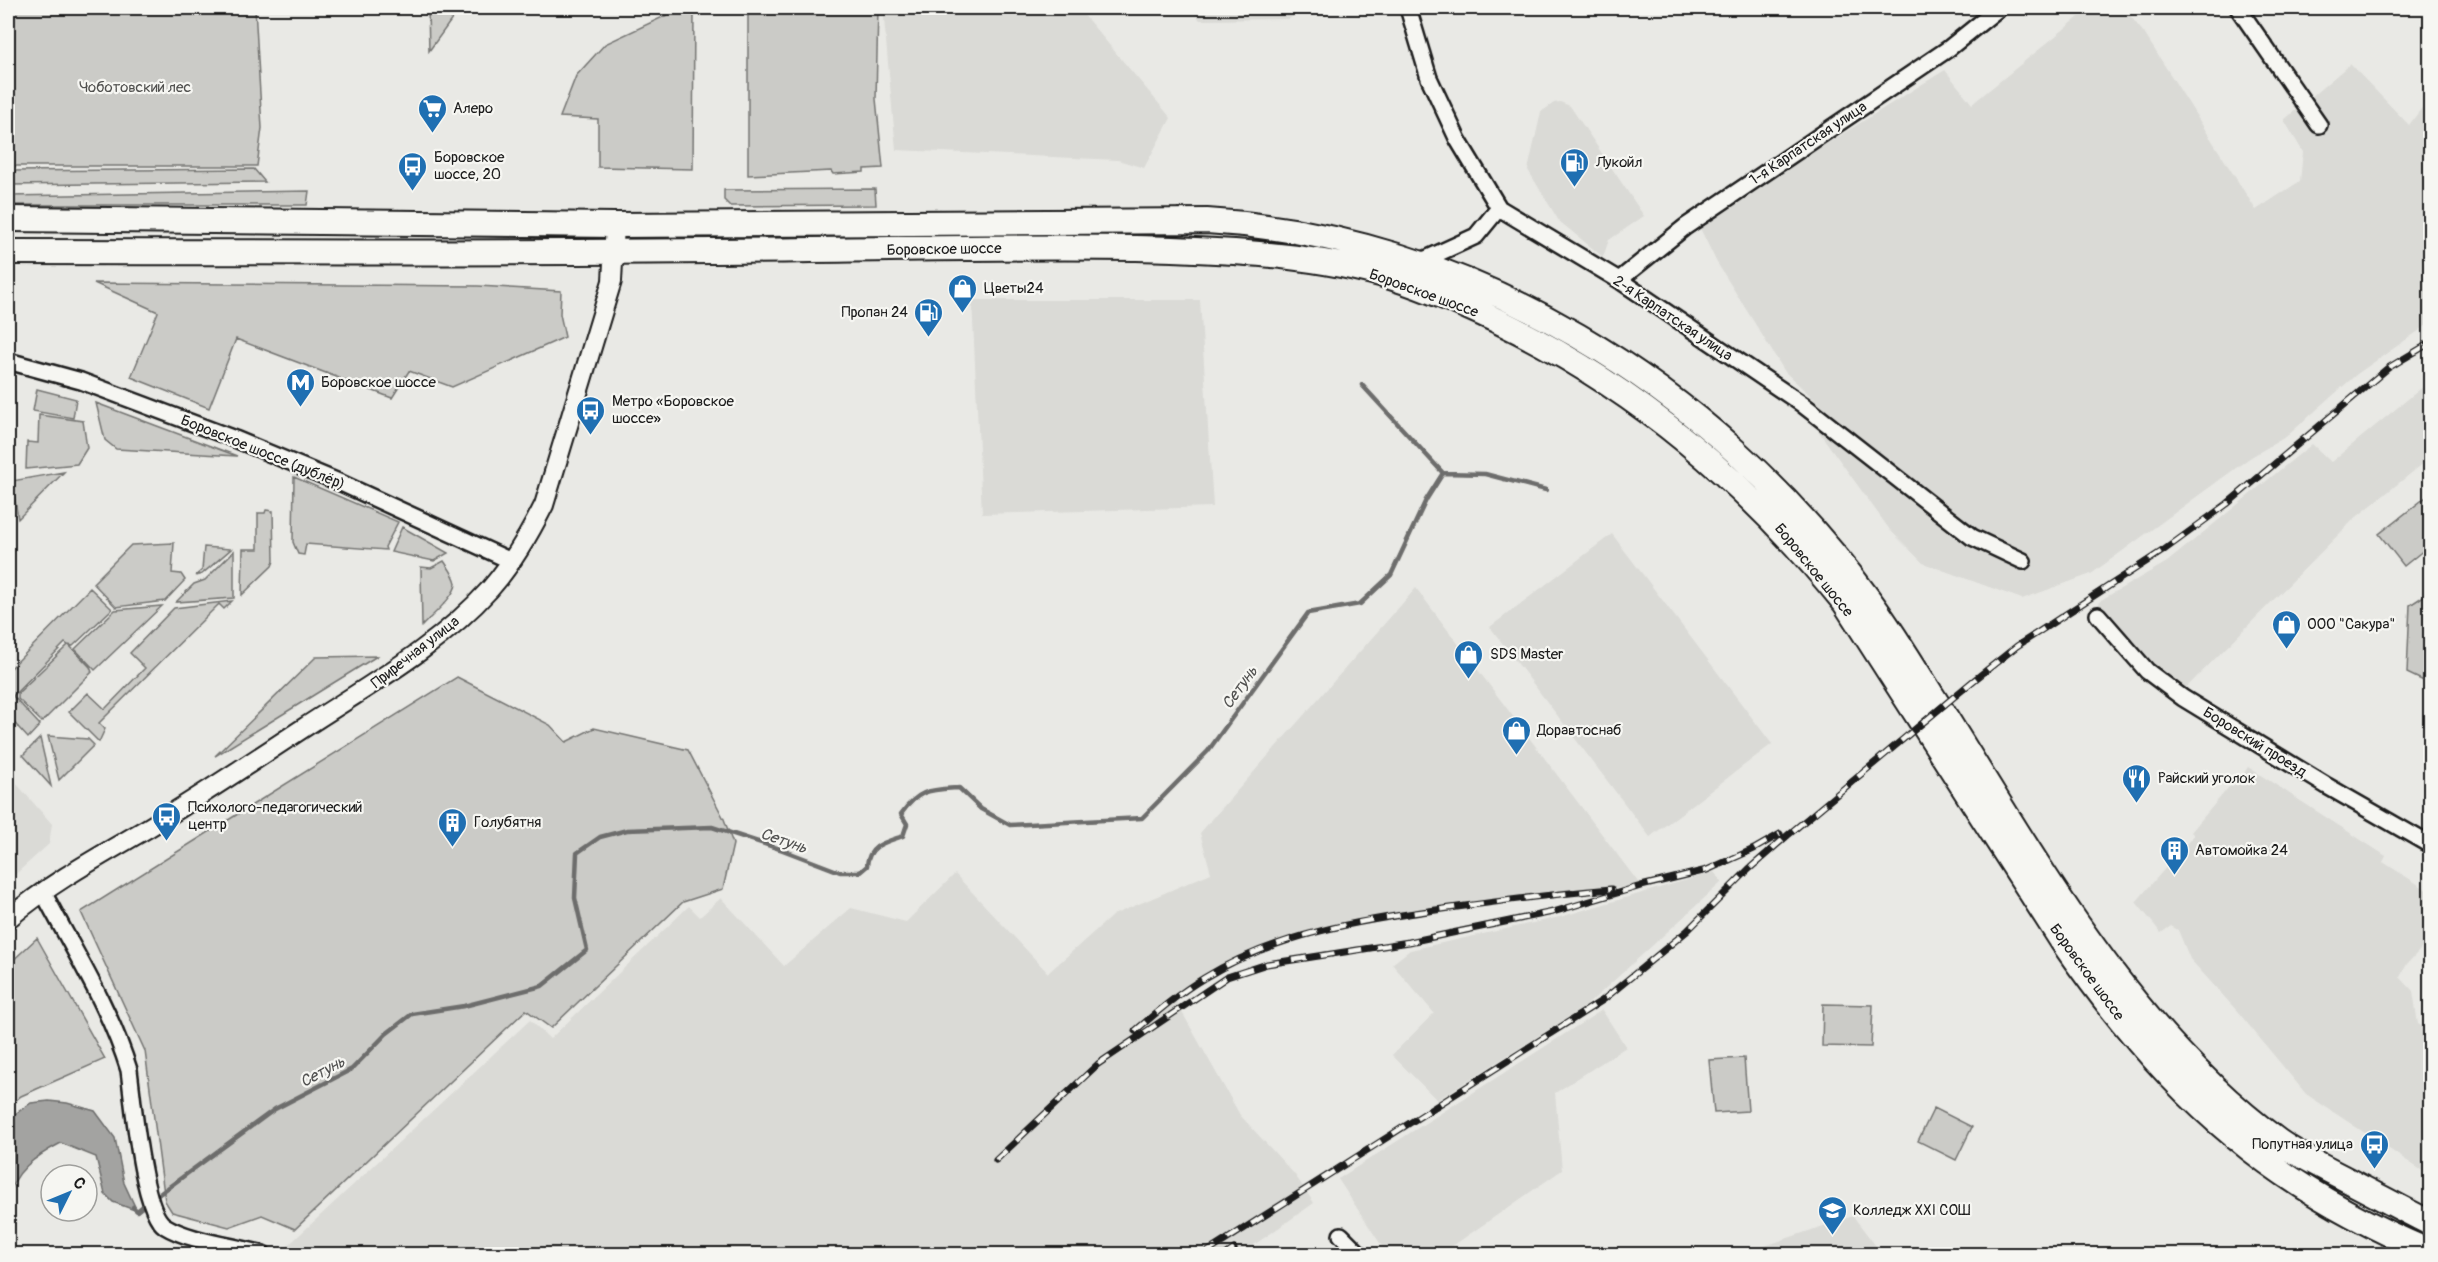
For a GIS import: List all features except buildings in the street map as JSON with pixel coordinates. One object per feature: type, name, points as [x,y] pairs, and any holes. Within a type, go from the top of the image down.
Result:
[{"type":"main road","name":"Боровское шоссе","points":[[8,219],[615,225],[1207,221],[1329,238],[1417,263],[1497,293],[1581,336],[1633,369],[1730,446],[1814,531],[1865,594],[2086,936],[2139,1005],[2184,1056],[2218,1090],[2281,1143],[2430,1223]]},
{"type":"main road","name":"Боровское шоссе","points":[[8,252],[614,253],[1082,247],[1238,252],[1292,258],[1379,274],[1460,303],[1539,342],[1632,399],[1690,443],[1754,500],[1817,568],[1845,603],[2090,982],[2183,1089],[2235,1138],[2308,1189],[2430,1252]]},
{"type":"street","name":"2-я Карпатская улица","points":[[1408,8],[1434,88],[1458,140],[1499,207],[1619,280],[1802,405],[1972,537],[2023,561]]},
{"type":"street","name":"1-я Карпатская улица","points":[[1619,280],[1685,227],[1948,49],[1999,8]]},
{"type":"street","points":[[2238,8],[2319,125]]},
{"type":"street","points":[[1417,263],[1476,236],[1499,207]]},
{"type":"street","name":"Приречная улица","points":[[8,920],[43,892],[370,687],[432,642],[490,589],[511,561],[544,505],[612,280],[615,225]]},
{"type":"street","name":"Боровское шоссе (дублёр)","points":[[8,361],[99,387],[235,439],[341,483],[511,561]]},
{"type":"street","name":"Боровский проезд","points":[[2098,615],[2147,671],[2183,698],[2327,786],[2430,845]]},
{"type":"street","points":[[43,892],[98,990],[124,1054],[129,1070],[147,1193],[156,1216],[167,1228],[263,1254]]},
{"type":"street","points":[[1341,1235],[1360,1254]]},
{"type":"shaded area","points":[[883,8],[1078,8],[1171,118],[1144,168],[1118,160],[896,150]]},
{"type":"shaded area","points":[[1190,8],[1307,8],[1289,19],[1200,20]]},
{"type":"shaded area","points":[[2090,8],[2120,8],[2127,12],[2144,33],[2256,210],[2300,181],[2303,152],[2284,120],[2350,64],[2409,125],[2430,97],[2430,323],[2357,374],[2287,436],[2251,457],[2091,574],[2022,599],[1923,563],[1890,530],[1814,425],[1820,410],[1816,401],[1785,372],[1716,261],[1698,224],[1945,70],[1972,104]]},
{"type":"shaded area","points":[[1560,102],[1570,106],[1644,216],[1609,240],[1603,257],[1559,221],[1528,170],[1541,112],[1554,103]]},
{"type":"shaded area","points":[[972,300],[1200,300],[1213,507],[982,514]]},
{"type":"shaded area","points":[[2430,381],[2430,458],[2353,520],[2186,688],[2090,619],[2101,600],[2167,562],[2312,444],[2331,462]]},
{"type":"shaded area","points":[[1612,534],[1772,744],[1650,837],[1490,627]]},
{"type":"shaded area","points":[[1416,588],[1641,886],[1533,896],[1340,926],[1251,955],[1205,977],[1174,998],[1240,1115],[1295,1175],[1314,1203],[1241,1254],[279,1254],[530,1020],[550,1039],[689,906],[700,917],[721,898],[784,966],[851,908],[906,922],[955,874],[1048,973],[1113,915],[1211,873],[1200,833]]},
{"type":"shaded area","points":[[2248,767],[2386,856],[2383,862],[2430,892],[2430,939],[2407,964],[2400,977],[2413,991],[2418,1024],[2430,1030],[2430,1176],[2306,1094],[2238,1012],[2190,959],[2178,930],[2171,926],[2161,933],[2136,902],[2194,835],[2191,832],[2229,787],[2237,784]]},
{"type":"shaded area","points":[[8,774],[52,824],[49,844],[8,881]]},
{"type":"shaded area","points":[[1714,872],[1722,882],[1586,1006],[1437,1100],[1392,1055],[1434,1013],[1392,964],[1410,950],[1560,917]]},
{"type":"shaded area","points":[[1602,1010],[1626,1047],[1555,1093],[1562,1170],[1441,1254],[1387,1254],[1338,1179]]},
{"type":"shaded area","points":[[49,1101],[67,1103],[95,1111],[115,1138],[124,1183],[137,1211],[113,1202],[105,1194],[96,1157],[61,1143],[43,1153],[20,1173],[8,1200],[8,1119],[31,1103]]},
{"type":"shaded area","name":"Колледж XXI СОШ","points":[[1853,1216],[1882,1254],[1741,1254]]},
{"type":"green space","name":"Чоботовский лес","points":[[8,8],[255,8],[262,128],[257,166],[8,166]]},
{"type":"green space","points":[[428,8],[460,8],[429,51]]},
{"type":"green space","points":[[682,8],[694,8],[693,169],[598,167],[598,119],[560,117],[576,76],[605,44]]},
{"type":"green space","points":[[748,8],[878,8],[876,99],[883,168],[833,174],[831,171],[748,175]]},
{"type":"green space","points":[[254,169],[265,182],[8,185],[8,171]]},
{"type":"green space","points":[[875,189],[876,205],[730,206],[724,200],[724,190]]},
{"type":"green space","points":[[309,191],[307,205],[8,205],[8,196]]},
{"type":"green space","points":[[94,283],[478,286],[561,291],[560,314],[565,337],[452,387],[409,371],[392,398],[236,339],[209,408],[131,377],[158,312]]},
{"type":"green space","points":[[37,389],[76,399],[73,418],[33,411]]},
{"type":"green space","points":[[96,403],[237,456],[116,449],[105,440]]},
{"type":"green space","points":[[39,415],[83,421],[87,448],[77,464],[26,469],[27,442],[38,443]]},
{"type":"green space","points":[[64,472],[18,519],[12,481]]},
{"type":"green space","points":[[294,477],[398,522],[385,547],[386,550],[306,544],[304,555],[298,554],[293,542]]},
{"type":"green space","points":[[2430,494],[2430,545],[2404,566],[2379,534]]},
{"type":"green space","points":[[266,510],[273,511],[274,561],[272,566],[242,595],[243,549],[258,549],[258,513],[265,513]]},
{"type":"green space","points":[[402,527],[448,553],[434,561],[391,552]]},
{"type":"green space","points":[[174,543],[172,573],[181,574],[185,580],[165,601],[116,607],[93,583],[131,545]]},
{"type":"green space","points":[[204,547],[231,549],[202,574],[195,576],[202,570]]},
{"type":"green space","points":[[234,551],[234,598],[176,602],[194,584],[205,580]]},
{"type":"green space","points":[[444,561],[454,577],[455,588],[448,600],[422,626],[421,567],[431,568]]},
{"type":"green space","points":[[90,588],[112,609],[73,646],[69,645],[92,672],[42,722],[18,699],[18,693],[68,645],[65,643],[13,696],[40,725],[28,738],[8,716],[8,671]]},
{"type":"green space","points":[[2430,592],[2430,684],[2407,673],[2410,605]]},
{"type":"green space","points":[[232,601],[224,609],[219,604],[99,723],[105,729],[99,742],[69,712],[88,693],[105,709],[145,668],[130,653],[174,608]]},
{"type":"green space","points":[[162,606],[95,670],[75,649],[115,610]]},
{"type":"green space","points":[[377,656],[215,756],[316,657]]},
{"type":"green space","points":[[457,677],[550,725],[566,742],[594,728],[688,750],[724,819],[733,844],[723,889],[683,902],[551,1028],[526,1010],[295,1229],[262,1215],[229,1227],[172,1212],[165,1201],[145,1051],[81,912]]},
{"type":"green space","points":[[48,736],[88,739],[94,745],[59,780]]},
{"type":"green space","points":[[40,738],[51,786],[23,755]]},
{"type":"green space","points":[[37,938],[105,1059],[21,1096],[8,1107],[8,965]]},
{"type":"green space","points":[[1823,1004],[1873,1005],[1871,1047],[1822,1046]]},
{"type":"green space","points":[[1744,1058],[1748,1111],[1714,1113],[1709,1060]]},
{"type":"green space","points":[[1934,1108],[1972,1127],[1956,1160],[1918,1141]]},
{"type":"waterway","name":"Сетунь","points":[[154,1198],[275,1109],[352,1069],[386,1034],[412,1014],[464,1006],[542,986],[587,950],[575,898],[577,853],[600,837],[627,830],[712,827],[840,872],[860,872],[867,866],[874,849],[903,836],[907,824],[901,814],[913,800],[925,792],[959,788],[981,809],[1010,825],[1142,818],[1208,751],[1308,613],[1360,604],[1391,575],[1426,500],[1443,473],[1362,385]]},
{"type":"waterway","points":[[1443,473],[1485,474],[1546,490]]},
{"type":"waterway","name":"Сетунь","points":[[133,1207],[137,1211],[147,1203]]},
{"type":"railway","points":[[1204,1254],[1603,1000],[1687,931],[1749,869],[1788,835],[2017,646],[2164,550],[2227,504],[2388,368],[2430,343]]},
{"type":"railway","points":[[996,1160],[1098,1064],[1227,977],[1267,964],[1409,942],[1553,912],[1641,886],[1707,870],[1754,849],[1780,834]]},
{"type":"railway","points":[[1135,1031],[1177,996],[1204,978],[1260,950],[1320,931],[1412,913],[1611,889]]},
{"type":"railway","points":[[1227,1254],[1234,1249]]},
{"type":"place","name":"Алеро","points":[[432,134]]},
{"type":"place","name":"Лукойл","points":[[1575,188]]},
{"type":"place","name":"Боровское шоссе, 20","points":[[413,192]]},
{"type":"place","name":"Цветы24","points":[[963,314]]},
{"type":"place","name":"Пропан 24","points":[[929,338]]},
{"type":"place","name":"Боровское шоссе","points":[[300,408]]},
{"type":"place","name":"Метро «Боровское шоссе»","points":[[591,436]]},
{"type":"place","name":"ООО \"Сакура\"","points":[[2286,650]]},
{"type":"place","name":"SDS Master","points":[[1469,680]]},
{"type":"place","name":"Доравтоснаб","points":[[1516,756]]},
{"type":"place","name":"Райский уголок","points":[[2137,804]]},
{"type":"place","name":"Психолого-педагогический центр","points":[[167,842]]},
{"type":"place","name":"Голубятня","points":[[453,848]]},
{"type":"place","name":"Автомойка 24","points":[[2174,876]]},
{"type":"place","name":"Попутная улица","points":[[2374,1170]]},
{"type":"place","name":"Колледж XXI СОШ","points":[[1832,1236]]}]
